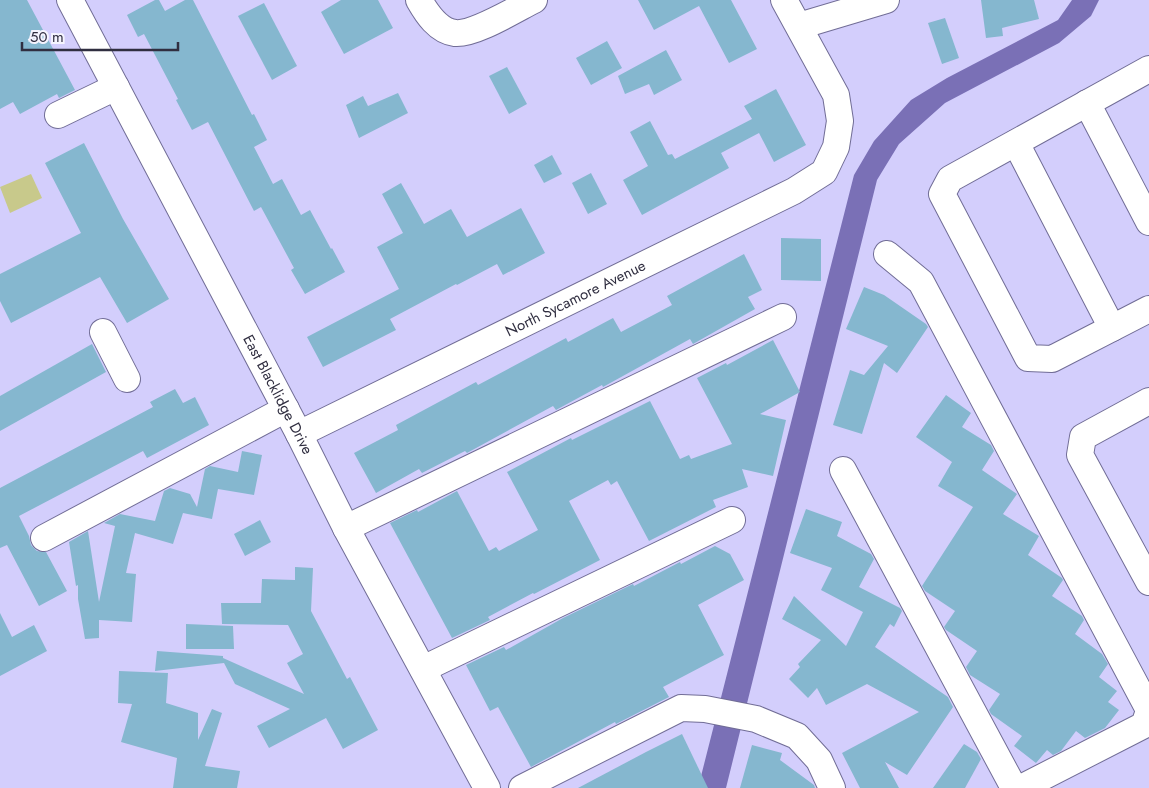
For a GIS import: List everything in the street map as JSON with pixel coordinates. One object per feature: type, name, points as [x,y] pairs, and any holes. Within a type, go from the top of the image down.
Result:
[{"type":"street","name":"East Blacklidge Drive","points":[[70,0],[286,409],[346,528],[487,788]]},
{"type":"street","points":[[419,0],[437,24],[446,30],[456,33],[468,31],[534,0]]},
{"type":"street","name":"North Sycamore Avenue","points":[[299,434],[794,190],[824,172],[836,147],[840,122],[836,95],[784,0]]},
{"type":"street","points":[[799,26],[886,0]]},
{"type":"street","points":[[1147,74],[1087,103],[950,179],[942,194],[1028,358],[1052,359],[1149,309]]},
{"type":"street","points":[[58,115],[116,86]]},
{"type":"street","points":[[1087,103],[1149,222]]},
{"type":"street","points":[[1016,143],[1112,328]]},
{"type":"street","points":[[887,254],[921,282],[1149,711],[1144,725],[1021,788]]},
{"type":"street","points":[[346,528],[783,317]]},
{"type":"street","points":[[103,332],[127,379]]},
{"type":"street","points":[[1149,401],[1083,437],[1080,455],[1149,582]]},
{"type":"street","points":[[44,538],[286,409]]},
{"type":"street","points":[[843,470],[1014,788]]},
{"type":"street","points":[[423,669],[732,520]]},
{"type":"street","points":[[522,788],[681,708],[705,709],[756,720],[797,736],[819,760],[832,788]]},
{"type":"green space","points":[[31,174],[42,198],[10,213],[0,187]]},
{"type":"shaded area","points":[[1072,0],[1099,0],[1091,16],[1059,43],[945,103],[899,144],[877,180],[726,788],[698,788],[854,175],[874,141],[911,100],[947,78],[1058,20]]},
{"type":"building","points":[[0,0],[27,0],[75,90],[59,98],[57,94],[20,114],[13,102],[0,109]]},
{"type":"building","points":[[155,0],[159,0],[165,11],[185,0],[193,0],[252,115],[254,114],[267,140],[254,147],[273,184],[282,179],[301,215],[310,210],[345,272],[305,294],[291,270],[294,268],[261,207],[254,211],[208,122],[192,130],[144,34],[138,37],[127,15]]},
{"type":"building","points":[[341,0],[378,0],[393,28],[344,54],[321,12]]},
{"type":"building","points":[[638,0],[731,0],[757,49],[729,63],[699,6],[654,30]]},
{"type":"building","points":[[981,0],[1034,0],[1039,19],[1002,28],[1003,36],[986,38]]},
{"type":"building","points":[[264,3],[297,66],[272,80],[238,16]]},
{"type":"building","points":[[945,18],[959,58],[942,64],[928,23]]},
{"type":"building","points":[[607,41],[622,68],[591,85],[576,58]]},
{"type":"building","points":[[666,50],[682,80],[654,95],[649,84],[625,94],[618,76]]},
{"type":"building","points":[[507,67],[527,104],[509,114],[489,76]]},
{"type":"building","points":[[776,89],[806,145],[774,162],[759,133],[721,153],[729,168],[642,215],[623,180],[648,166],[630,132],[650,121],[668,155],[672,154],[675,159],[752,119],[744,106]]},
{"type":"building","points":[[398,93],[408,113],[359,138],[346,105],[363,96],[368,106]]},
{"type":"building","points":[[84,143],[123,219],[169,299],[127,323],[100,277],[11,323],[0,301],[0,274],[81,233],[45,163]]},
{"type":"building","points":[[552,155],[562,174],[544,183],[534,165]]},
{"type":"building","points":[[591,173],[607,204],[588,214],[572,183]]},
{"type":"building","points":[[401,183],[424,224],[451,209],[467,237],[521,208],[545,253],[503,275],[497,264],[456,284],[390,319],[396,330],[323,367],[307,337],[399,289],[377,247],[403,233],[382,194]]},
{"type":"building","points":[[781,238],[821,239],[821,281],[781,280]]},
{"type":"building","points":[[744,254],[762,290],[748,297],[755,309],[693,344],[690,339],[603,387],[602,385],[556,410],[553,406],[467,453],[465,451],[422,473],[419,469],[376,493],[354,453],[398,430],[396,425],[476,382],[478,385],[566,338],[568,342],[613,318],[621,332],[672,305],[667,296]]},
{"type":"building","points":[[864,287],[884,295],[928,327],[897,373],[884,363],[862,434],[833,425],[850,370],[864,375],[888,346],[846,329]]},
{"type":"building","points":[[773,340],[800,392],[760,414],[786,420],[773,476],[742,469],[748,487],[713,500],[716,507],[649,541],[617,481],[611,485],[608,480],[569,501],[600,560],[533,593],[488,617],[490,620],[452,638],[390,523],[417,510],[418,512],[457,491],[489,551],[496,547],[499,551],[538,530],[507,472],[571,438],[572,440],[650,401],[680,459],[689,455],[691,459],[732,444],[697,378],[726,363],[727,365]]},
{"type":"building","points":[[92,344],[106,372],[0,431],[0,396]]},
{"type":"building","points":[[175,389],[183,403],[195,397],[209,425],[147,458],[143,451],[19,516],[29,536],[31,545],[37,551],[46,552],[67,591],[39,606],[7,545],[0,548],[0,488],[153,407],[150,402]]},
{"type":"building","points":[[946,395],[971,413],[962,427],[991,445],[994,451],[982,470],[1017,494],[1003,514],[1039,536],[1028,555],[1062,578],[1063,580],[1052,596],[1082,616],[1084,620],[1075,634],[1102,654],[1108,664],[1099,677],[1117,691],[1108,702],[1119,710],[1105,728],[1085,738],[1076,731],[1061,751],[1053,755],[1047,750],[1036,763],[1014,746],[1022,736],[991,714],[989,710],[1000,694],[970,675],[966,667],[977,651],[944,627],[955,611],[925,591],[922,586],[973,507],[938,486],[952,462],[916,437]]},
{"type":"building","points":[[242,451],[262,455],[254,495],[218,489],[212,519],[183,513],[173,544],[135,533],[126,573],[136,574],[132,622],[99,620],[99,638],[85,639],[78,599],[78,585],[76,586],[69,542],[88,531],[99,602],[115,526],[104,523],[120,514],[155,521],[164,491],[170,488],[190,494],[197,507],[205,469],[210,466],[238,472]]},
{"type":"building","points":[[806,509],[842,522],[837,536],[871,554],[874,559],[859,587],[900,608],[902,611],[894,627],[890,624],[875,647],[948,697],[953,707],[907,775],[885,762],[899,788],[860,788],[842,753],[919,712],[867,684],[826,705],[817,688],[808,698],[789,679],[800,667],[798,664],[821,640],[782,619],[794,596],[846,646],[863,612],[821,590],[832,568],[790,553]]},
{"type":"building","points":[[260,520],[271,542],[245,556],[234,534]]},
{"type":"building","points":[[715,546],[730,554],[744,580],[698,605],[724,655],[663,687],[669,697],[616,724],[615,722],[531,767],[498,707],[490,711],[466,665],[504,647],[506,650],[563,618],[633,584],[634,586],[680,562],[681,564]]},
{"type":"building","points":[[295,567],[313,568],[311,611],[347,679],[350,677],[378,730],[343,749],[326,718],[269,748],[257,726],[290,709],[235,684],[224,663],[155,671],[157,651],[223,656],[223,658],[304,694],[287,663],[303,654],[288,625],[222,624],[221,603],[261,603],[262,579],[295,580]]},
{"type":"building","points":[[0,613],[12,637],[34,625],[47,651],[0,676]]},
{"type":"building","points":[[186,624],[233,626],[234,649],[186,649]]},
{"type":"building","points":[[119,671],[168,673],[166,703],[198,713],[198,740],[212,709],[222,713],[205,766],[240,771],[237,788],[173,788],[177,758],[121,742],[132,704],[118,703]]},
{"type":"building","points":[[682,734],[708,788],[578,788],[646,752]]},
{"type":"building","points":[[964,744],[977,752],[981,759],[965,788],[933,788]]},
{"type":"building","points":[[752,745],[782,753],[780,760],[814,785],[815,788],[740,788]]}]
